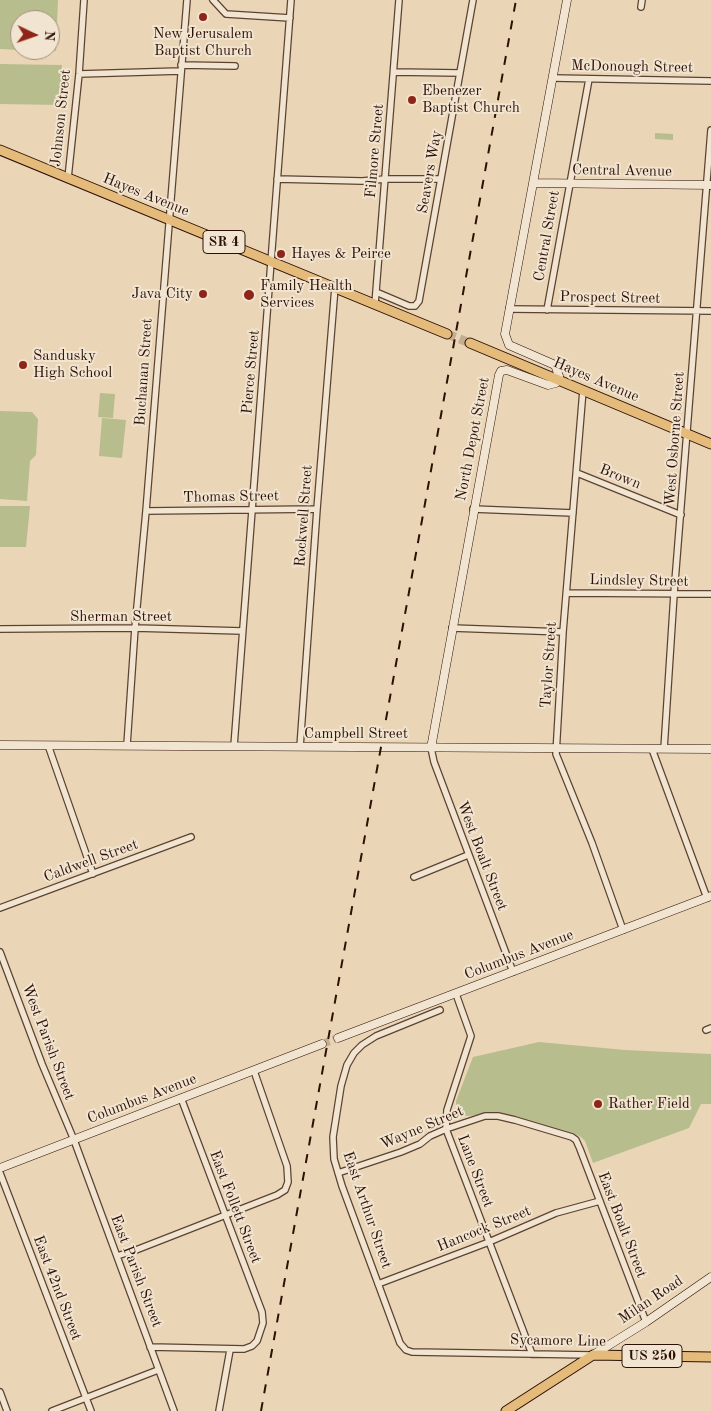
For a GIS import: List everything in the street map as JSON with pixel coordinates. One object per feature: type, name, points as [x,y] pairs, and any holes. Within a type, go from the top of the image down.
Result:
[{"type":"main road","name":"Hayes Avenue","points":[[0,150],[447,334]]},
{"type":"main road","name":"Hayes Avenue","points":[[470,343],[711,444]]},
{"type":"main road","name":"Sycamore Line","points":[[593,1355],[711,1357]]},
{"type":"main road","name":"Milan Road","points":[[506,1411],[593,1355]]},
{"type":"street","name":"Johnson Street","points":[[68,178],[79,74],[84,0]]},
{"type":"street","name":"Buchanan Street","points":[[128,745],[135,628],[187,0]]},
{"type":"street","points":[[213,0],[226,14],[290,18]]},
{"type":"street","name":"Pierce Street","points":[[234,746],[291,0]]},
{"type":"street","name":"Filmore Street","points":[[375,304],[399,0]]},
{"type":"street","name":"Seavers Way","points":[[376,292],[409,306],[415,306],[419,301],[473,0]]},
{"type":"street","points":[[558,379],[559,372],[555,365],[513,347],[508,343],[505,334],[567,0]]},
{"type":"street","points":[[641,7],[642,0]]},
{"type":"street","points":[[79,74],[234,66]]},
{"type":"street","points":[[394,72],[460,73]]},
{"type":"street","name":"McDonough Street","points":[[553,78],[711,81]]},
{"type":"street","name":"Central Street","points":[[547,310],[589,79]]},
{"type":"street","name":"West Osborne Street","points":[[664,749],[674,594],[709,185],[711,130]]},
{"type":"street","points":[[278,179],[441,180]]},
{"type":"street","name":"Central Avenue","points":[[533,183],[709,185]]},
{"type":"street","name":"Rockwell Street","points":[[300,747],[316,509],[335,287]]},
{"type":"street","name":"Prospect Street","points":[[509,309],[711,312]]},
{"type":"street","name":"North Depot Street","points":[[431,748],[473,509],[500,373],[509,370],[546,385],[554,384],[558,379]]},
{"type":"street","name":"Taylor Street","points":[[583,390],[556,754],[592,843],[623,930]]},
{"type":"street","name":"Brown","points":[[576,473],[681,515]]},
{"type":"street","name":"Thomas Street","points":[[146,511],[316,509]]},
{"type":"street","points":[[473,509],[573,513]]},
{"type":"street","name":"Lindsley Street","points":[[567,593],[711,594]]},
{"type":"street","name":"Sherman Street","points":[[0,629],[135,628],[242,631]]},
{"type":"street","points":[[452,628],[564,632]]},
{"type":"street","name":"Campbell Street","points":[[0,745],[711,749]]},
{"type":"street","points":[[48,745],[93,874]]},
{"type":"street","name":"West Boalt Street","points":[[431,748],[434,762],[513,972]]},
{"type":"street","points":[[652,749],[709,897]]},
{"type":"street","name":"Caldwell Street","points":[[0,908],[191,837]]},
{"type":"street","points":[[414,877],[468,854]]},
{"type":"street","name":"Columbus Avenue","points":[[338,1038],[709,897]]},
{"type":"street","name":"West Parish Street","points":[[0,952],[42,1064],[74,1140]]},
{"type":"street","name":"Lane Street","points":[[456,994],[471,1036],[447,1110],[446,1129],[532,1354]]},
{"type":"street","name":"East Arthur Street","points":[[406,1350],[400,1343],[338,1173],[333,1150],[336,1117],[341,1086],[347,1065],[362,1044],[376,1036],[440,1010]]},
{"type":"street","name":"Columbus Avenue","points":[[0,1168],[322,1044]]},
{"type":"street","points":[[117,1256],[284,1192],[287,1186],[288,1169],[286,1160],[254,1071]]},
{"type":"street","name":"East Follett Street","points":[[181,1098],[262,1312],[263,1325],[260,1336],[254,1345],[244,1349],[230,1350]]},
{"type":"street","name":"Wayne Street","points":[[338,1173],[401,1152],[420,1144],[430,1136],[479,1117],[494,1116],[515,1120],[574,1138]]},
{"type":"street","name":"East Boalt Street","points":[[574,1138],[646,1322]]},
{"type":"street","name":"East Parish Street","points":[[74,1140],[174,1411]]},
{"type":"street","name":"East 42nd Street","points":[[0,1173],[91,1411]]},
{"type":"street","name":"Hancock Street","points":[[378,1284],[489,1242],[556,1214],[600,1201]]},
{"type":"street","name":"Milan Road","points":[[593,1355],[646,1322],[711,1277]]},
{"type":"street","points":[[150,1347],[230,1350],[219,1411]]},
{"type":"street","name":"Sycamore Line","points":[[406,1350],[414,1352],[593,1355]]},
{"type":"street","points":[[52,1411],[158,1370]]},
{"type":"street","points":[[0,1392],[7,1411]]},
{"type":"green space","points":[[0,0],[58,0],[58,10],[10,10],[10,50],[0,49]]},
{"type":"green space","points":[[0,64],[62,65],[61,105],[0,104]]},
{"type":"green space","points":[[655,133],[673,134],[673,140],[655,139]]},
{"type":"green space","points":[[100,393],[115,394],[113,418],[98,417]]},
{"type":"green space","points":[[0,411],[32,412],[38,419],[36,455],[30,461],[27,501],[0,499]]},
{"type":"green space","points":[[102,418],[126,420],[122,458],[99,456]]},
{"type":"green space","points":[[0,506],[30,506],[26,547],[0,547]]},
{"type":"green space","points":[[539,1042],[625,1050],[711,1054],[711,1104],[701,1104],[689,1128],[593,1163],[585,1141],[575,1134],[497,1113],[468,1116],[459,1114],[456,1110],[456,1101],[473,1057]]},
{"type":"tunnel","points":[[447,334],[470,343]]},
{"type":"tunnel","points":[[322,1044],[338,1038]]},
{"type":"railway","points":[[261,1411],[516,0]]},
{"type":"place","name":"New Jerusalem Baptist Church","points":[[203,17]]},
{"type":"place","name":"Ebenezer Baptist Church","points":[[412,100]]},
{"type":"place","name":"Hayes & Peirce","points":[[281,254]]},
{"type":"place","name":"Java City","points":[[203,294]]},
{"type":"place","name":"Family Health Services","points":[[249,295]]},
{"type":"place","name":"Sandusky High School","points":[[23,365]]},
{"type":"place","name":"Rather Field","points":[[598,1104]]}]
